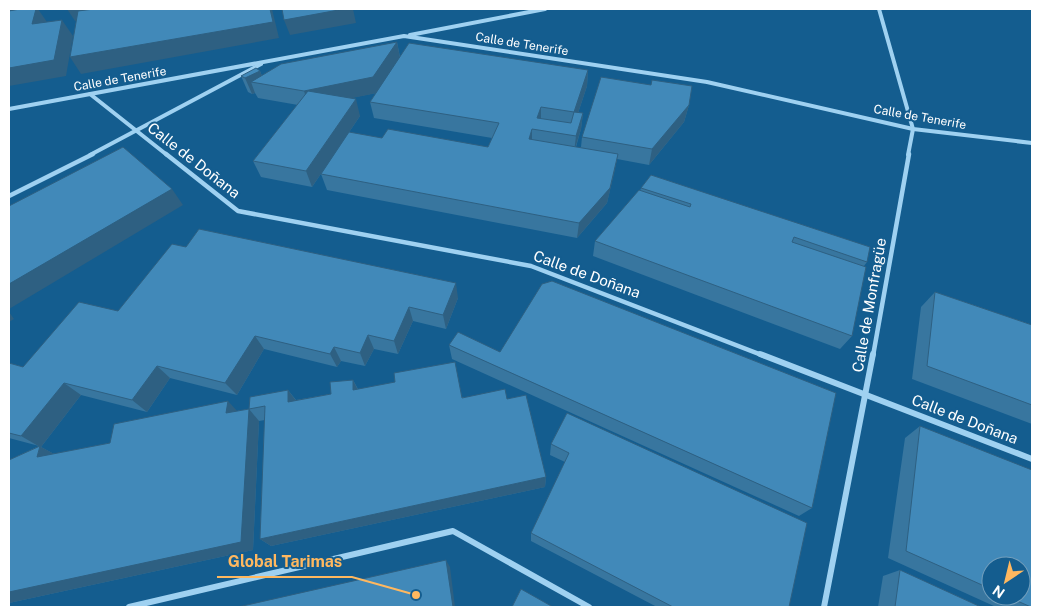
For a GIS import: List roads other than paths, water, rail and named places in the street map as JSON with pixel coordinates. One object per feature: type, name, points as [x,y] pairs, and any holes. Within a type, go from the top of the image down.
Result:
[{"type":"street","points":[[404,36],[545,9]]},
{"type":"street","name":"Calle de Monfragüe","points":[[824,607],[866,395],[913,129],[879,9]]},
{"type":"street","name":"Calle de Tenerife","points":[[9,109],[404,36],[707,82],[913,129],[1032,143]]},
{"type":"street","points":[[9,196],[138,132],[266,62]]},
{"type":"street","name":"Calle de Doñana","points":[[90,94],[238,211],[531,266],[1032,458]]},
{"type":"street","points":[[129,607],[453,531],[589,607]]},
{"type":"place","name":"Global Tarimas","points":[[416,595]]}]
